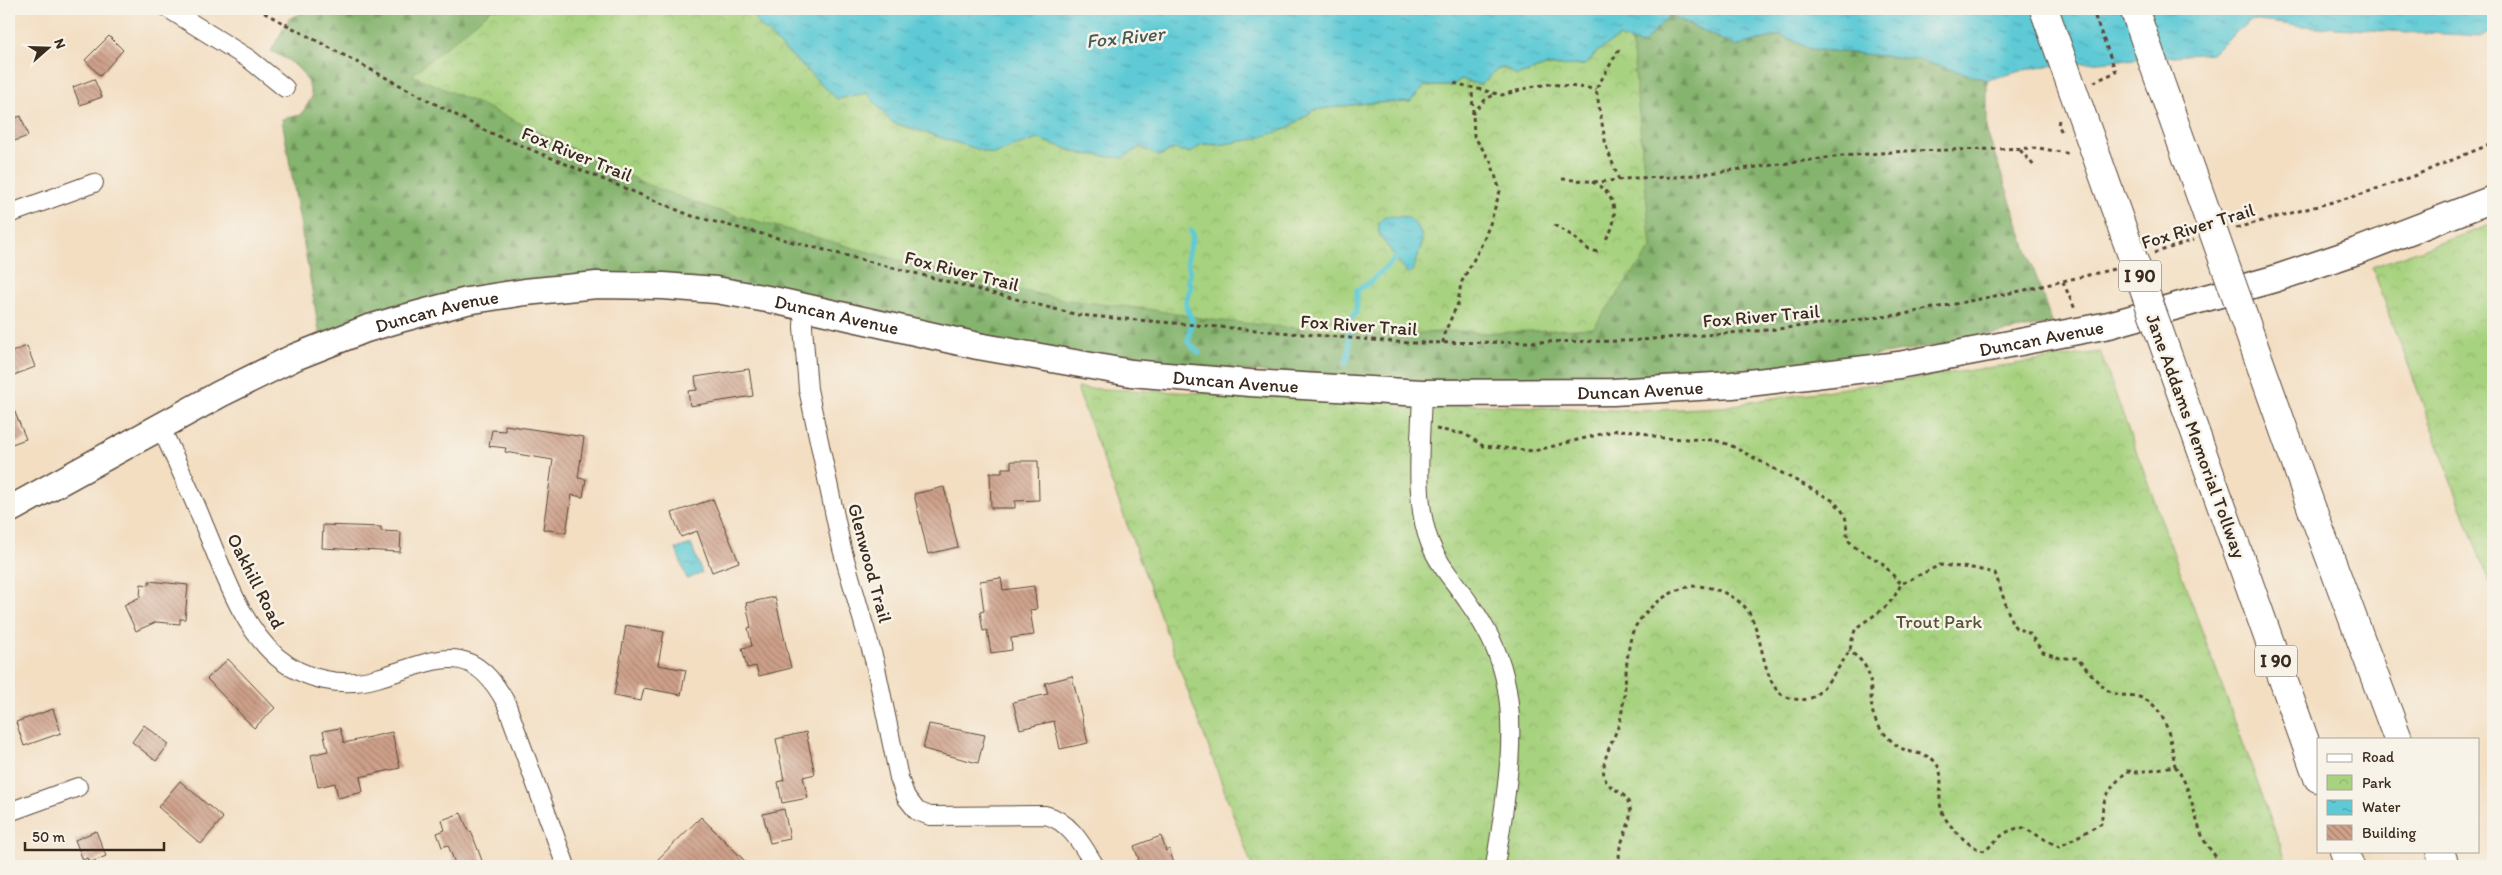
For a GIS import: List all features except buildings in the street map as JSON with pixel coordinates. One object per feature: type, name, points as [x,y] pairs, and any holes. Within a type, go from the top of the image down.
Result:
[{"type":"highway","name":"Jane Addams Memorial Tollway","points":[[2044,9],[2317,775]]},
{"type":"highway","points":[[2134,9],[2313,512],[2398,738]]},
{"type":"highway","points":[[2344,852],[2350,866]]},
{"type":"highway","points":[[2440,852],[2445,866]]},
{"type":"street","points":[[169,9],[250,59],[285,88]]},
{"type":"street","points":[[9,214],[94,183]]},
{"type":"street","name":"Duncan Avenue","points":[[9,510],[275,366],[341,339],[417,314],[502,295],[597,285],[663,286],[742,294],[978,346],[1131,373],[1250,383],[1422,393],[1613,392],[1732,385],[1899,365],[2109,325],[2274,279],[2360,250],[2493,199]]},
{"type":"street","name":"Glenwood Trail","points":[[804,307],[803,327],[808,389],[842,549],[875,663],[899,778],[906,797],[917,811],[930,816],[1045,815],[1055,817],[1084,847],[1095,866]]},
{"type":"street","points":[[1422,393],[1422,509],[1430,544],[1447,575],[1477,615],[1498,658],[1507,688],[1508,773],[1495,866]]},
{"type":"street","name":"Oakhill Road","points":[[161,428],[237,600],[261,642],[278,658],[310,676],[340,682],[376,678],[427,662],[455,659],[476,666],[494,682],[509,709],[566,866]]},
{"type":"street","points":[[9,812],[78,787]]},
{"type":"path","name":"Fox River Trail","points":[[257,9],[486,131],[692,216],[1078,315],[1361,340],[1443,343],[1628,341],[1768,330],[1899,315],[1962,304],[2063,282],[2116,268]]},
{"type":"path","points":[[2092,9],[2116,72]]},
{"type":"path","points":[[1619,180],[1606,146],[1596,88],[1621,46]]},
{"type":"path","points":[[1454,83],[1472,90],[1502,95],[1523,88],[1550,84],[1596,88]]},
{"type":"path","points":[[1443,343],[1444,334],[1458,303],[1461,282],[1484,240],[1500,191],[1491,162],[1474,136],[1472,90]]},
{"type":"path","points":[[1472,114],[1485,100],[1495,94]]},
{"type":"path","name":"Fox River Trail","points":[[2232,229],[2362,194],[2416,175],[2493,143]]},
{"type":"path","points":[[1562,179],[1589,181],[1678,177],[1874,153],[2039,148],[2067,153],[2078,158]]},
{"type":"path","points":[[2020,149],[2036,168]]},
{"type":"path","points":[[1589,181],[1602,188],[1612,197],[1614,220],[1605,243]]},
{"type":"path","points":[[1554,225],[1571,234],[1589,250],[1598,252]]},
{"type":"path","name":"Fox River Trail","points":[[2151,254],[2196,240]]},
{"type":"path","points":[[2063,282],[2079,319],[2081,330]]},
{"type":"path","points":[[1421,426],[1465,434],[1483,446],[1534,450],[1617,430],[1638,431],[1661,438],[1714,440],[1730,445],[1832,500],[1843,510],[1848,522],[1848,540],[1870,557],[1882,563],[1901,584]]},
{"type":"path","points":[[1619,866],[1620,849],[1630,806],[1628,799],[1610,787],[1604,779],[1603,767],[1621,718],[1625,660],[1633,632],[1643,616],[1674,592],[1688,586],[1706,587],[1732,595],[1745,607],[1756,622],[1772,683],[1778,692],[1787,697],[1806,700],[1814,696],[1850,650],[1856,628],[1896,597],[1901,584],[1940,565],[1972,568],[1996,573],[2008,612],[2016,628],[2029,633],[2043,652],[2060,658],[2076,658],[2111,692],[2139,696],[2147,700],[2161,715],[2172,739],[2175,766],[2182,774],[2204,840],[2222,866]]},
{"type":"path","points":[[1850,650],[1859,657],[1866,667],[1870,681],[1869,702],[1878,726],[1896,744],[1936,762],[1942,784],[1940,807],[1951,825],[1979,850],[1985,851],[2012,830],[2024,828],[2058,846],[2102,823],[2102,813],[2108,791],[2127,771],[2138,772],[2175,766]]},
{"type":"green space","points":[[310,9],[756,9],[756,22],[1516,76],[1619,36],[1642,45],[1670,15],[1735,46],[1781,35],[1810,49],[1915,59],[1987,80],[1987,132],[2052,323],[1843,361],[1615,380],[1447,382],[1189,368],[987,339],[691,278],[320,336],[282,119],[301,115],[312,97],[306,80],[298,68],[271,51],[289,19]]},
{"type":"green space","points":[[492,9],[756,9],[756,22],[867,93],[891,122],[993,154],[1038,139],[1083,154],[1141,147],[1159,156],[1174,149],[1191,153],[1202,144],[1219,145],[1287,129],[1314,110],[1367,103],[1410,102],[1425,86],[1452,86],[1461,79],[1488,80],[1494,72],[1500,69],[1508,70],[1516,76],[1546,66],[1586,65],[1597,52],[1619,36],[1632,42],[1651,248],[1593,328],[1489,333],[1455,331],[1390,335],[1350,333],[1212,320],[1147,309],[1068,300],[974,281],[713,209],[653,187],[486,107],[412,75]]},
{"type":"green space","points":[[2493,224],[2493,593],[2372,267]]},
{"type":"green space","name":"Trout Park","points":[[2100,352],[2288,866],[1252,866],[1077,388],[1637,411],[1723,407]]},
{"type":"water","name":"Fox River","points":[[756,9],[2493,9],[2493,32],[2482,36],[2300,26],[2251,20],[2211,53],[2036,67],[1987,80],[1915,59],[1810,49],[1781,35],[1735,46],[1670,15],[1642,45],[1619,37],[1597,52],[1586,65],[1546,66],[1516,76],[1505,68],[1501,68],[1496,70],[1480,85],[1461,79],[1452,86],[1425,86],[1410,102],[1367,103],[1314,110],[1286,129],[1255,139],[1219,145],[1202,144],[1191,153],[1174,149],[1159,156],[1141,147],[1123,158],[1083,154],[1038,139],[993,154],[891,122],[867,93],[837,99],[756,22]]},
{"type":"water","points":[[1385,216],[1408,217],[1420,231],[1422,243],[1412,272],[1407,273],[1380,236],[1378,224]]},
{"type":"water","points":[[691,544],[702,573],[687,579],[676,549]]},
{"type":"waterway","points":[[1191,231],[1193,235],[1187,260],[1190,274],[1188,281],[1191,285],[1186,301],[1192,320],[1188,342],[1199,353]]},
{"type":"waterway","points":[[1346,363],[1349,351],[1349,320],[1356,313],[1357,290],[1370,282],[1397,257]]}]
